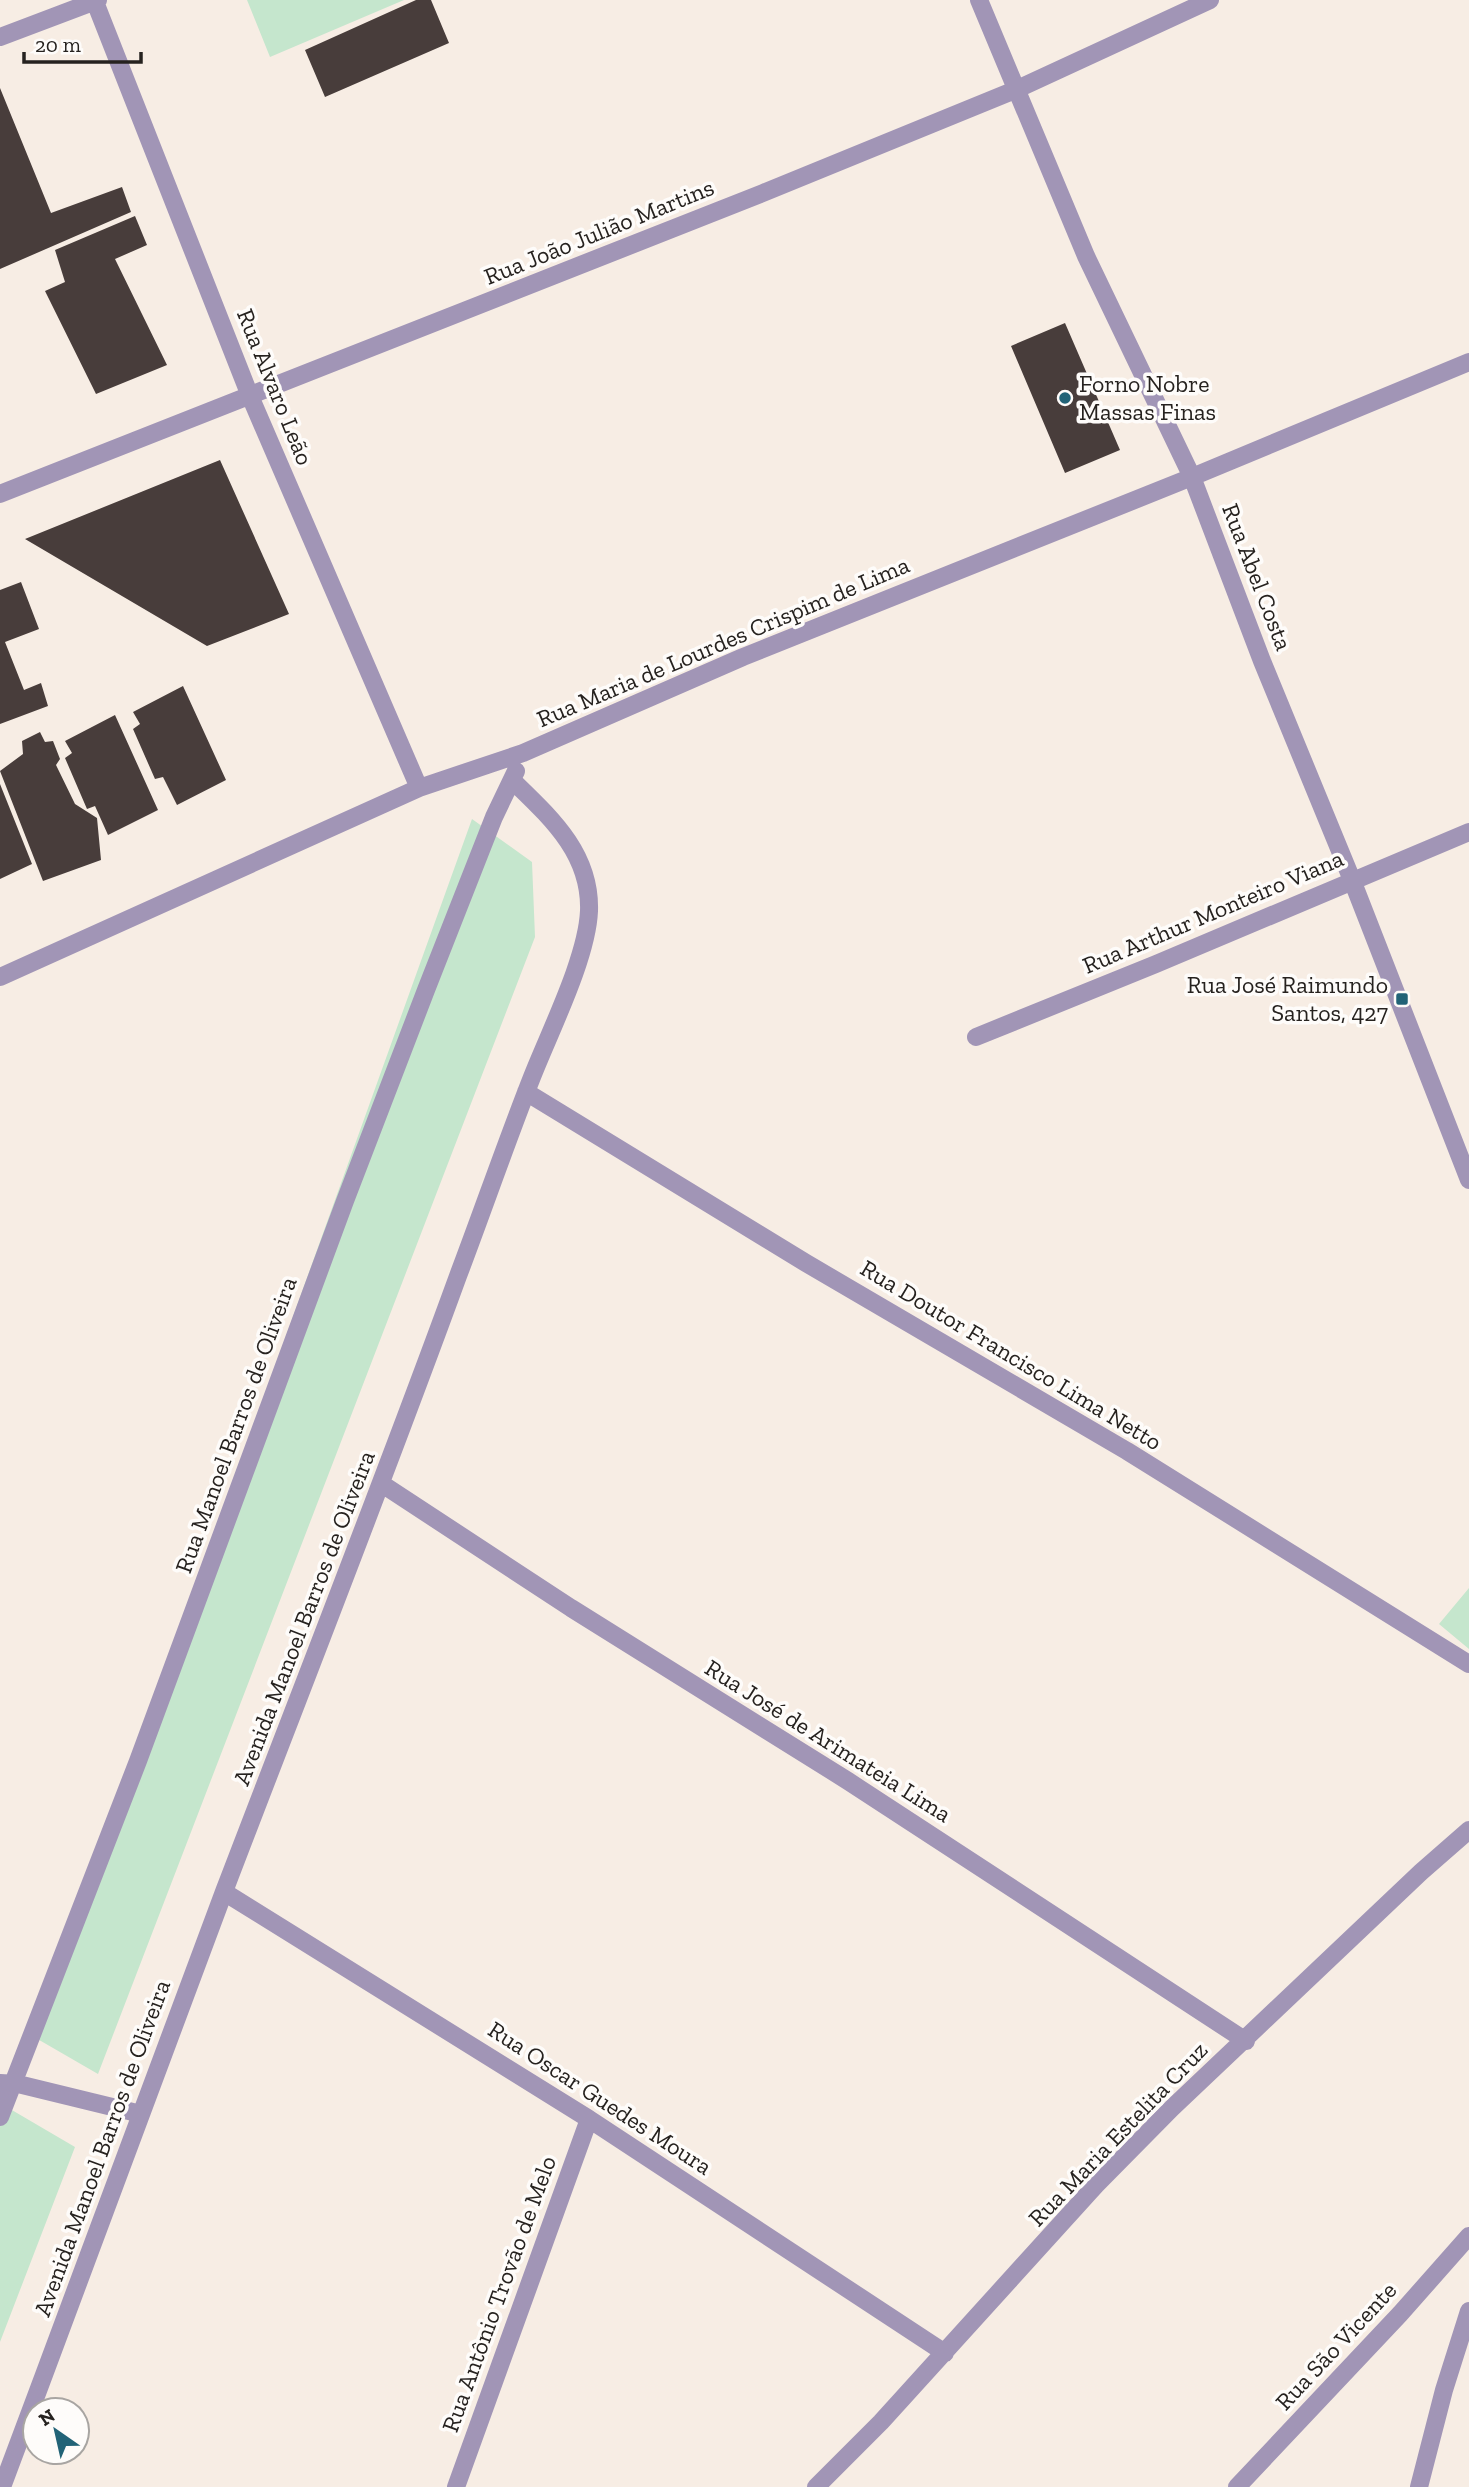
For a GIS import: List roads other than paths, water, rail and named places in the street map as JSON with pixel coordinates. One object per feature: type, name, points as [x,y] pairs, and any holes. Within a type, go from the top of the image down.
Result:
[{"type":"street","name":"Rua Abel Costa","points":[[979,0],[1086,256],[1192,477],[1262,661],[1353,880],[1469,1181]]},
{"type":"street","name":"Rua João Julião Martins","points":[[0,494],[737,204],[1015,90],[1210,0]]},
{"type":"street","points":[[0,37],[97,1]]},
{"type":"street","name":"Rua Alvaro Leão","points":[[97,1],[250,396],[419,788]]},
{"type":"street","name":"Rua Maria de Lourdes Crispim de Lima","points":[[0,977],[419,788],[523,753],[768,646],[1192,477],[1469,362]]},
{"type":"street","name":"Rua Manoel Barros de Oliveira","points":[[0,2117],[6,2083],[138,1761],[416,1015],[494,817],[523,753]]},
{"type":"street","name":"Avenida Manoel Barros de Oliveira","points":[[2,2487],[224,1892],[383,1484],[526,1091],[581,949],[589,912],[583,876],[567,837],[512,780]]},
{"type":"street","name":"Rua Arthur Monteiro Viana","points":[[976,1037],[1469,832]]},
{"type":"street","name":"Rua Doutor Francisco Lima Netto","points":[[526,1091],[806,1263],[1126,1451],[1469,1664]]},
{"type":"street","name":"Rua José de Arimateia Lima","points":[[383,1484],[571,1608],[848,1781],[1245,2040]]},
{"type":"street","name":"Rua Maria Estelita Cruz","points":[[816,2487],[945,2353],[1096,2186],[1172,2108],[1421,1872],[1469,1830]]},
{"type":"street","name":"Rua Oscar Guedes Moura","points":[[224,1892],[589,2119],[945,2353]]},
{"type":"street","points":[[6,2083],[141,2114]]},
{"type":"street","name":"Rua Antônio Trovão de Melo","points":[[456,2487],[589,2119]]},
{"type":"street","name":"Rua São Vicente","points":[[1237,2487],[1400,2314],[1469,2236]]},
{"type":"street","points":[[1419,2487],[1444,2389],[1469,2311]]},
{"type":"place","name":"Forno Nobre Massas Finas","points":[[1065,398]]},
{"type":"place","name":"Rua José Raimundo Santos, 427","points":[[1402,999]]}]
